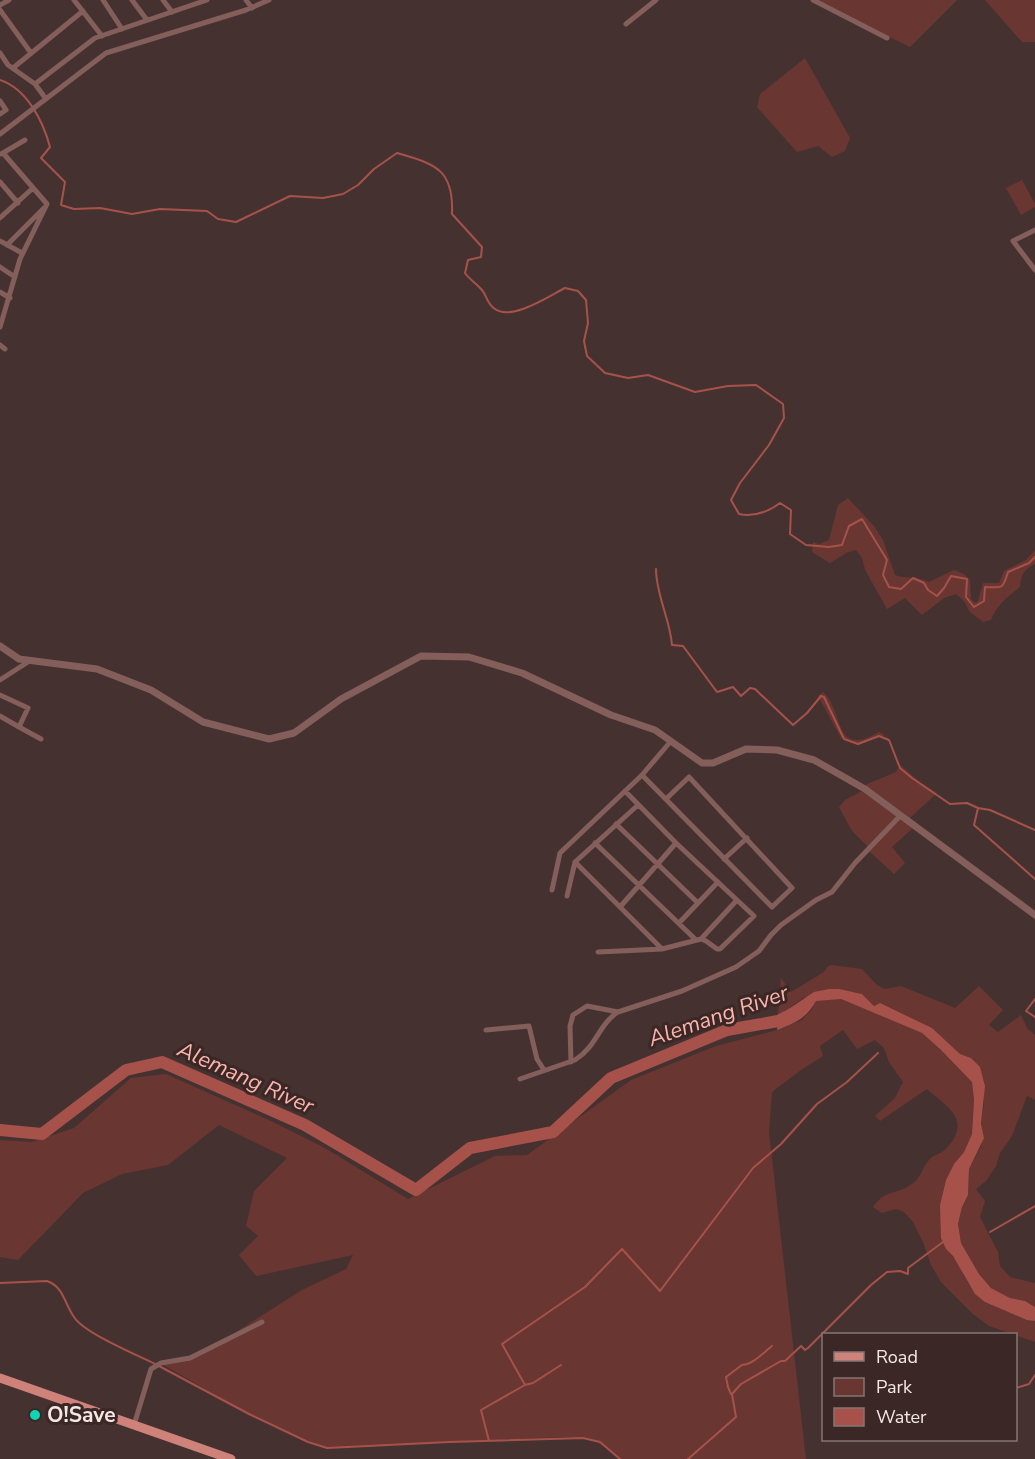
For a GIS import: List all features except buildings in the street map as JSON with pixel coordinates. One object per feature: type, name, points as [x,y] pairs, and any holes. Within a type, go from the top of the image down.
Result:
[{"type":"main road","points":[[0,1378],[231,1459]]},
{"type":"street","points":[[9,0],[0,7],[32,53]]},
{"type":"street","points":[[74,0],[102,36]]},
{"type":"street","points":[[103,0],[122,28]]},
{"type":"street","points":[[132,0],[147,20]]},
{"type":"street","points":[[163,0],[172,12]]},
{"type":"street","points":[[35,84],[95,38],[172,12],[192,2],[207,0]]},
{"type":"street","points":[[246,0],[252,8]]},
{"type":"street","points":[[0,134],[106,53],[252,8],[268,0]]},
{"type":"street","points":[[626,24],[656,0]]},
{"type":"street","points":[[813,0],[888,38]]},
{"type":"street","points":[[13,68],[83,11]]},
{"type":"street","points":[[1,55],[13,68],[35,84],[46,99]]},
{"type":"street","points":[[0,101],[6,110],[0,114]]},
{"type":"street","points":[[25,140],[1,154],[47,204]]},
{"type":"street","points":[[0,182],[18,203]]},
{"type":"street","points":[[0,218],[33,188]]},
{"type":"street","points":[[7,245],[47,204]]},
{"type":"street","points":[[0,327],[22,253],[47,204]]},
{"type":"street","points":[[1035,230],[1013,241],[1035,270]]},
{"type":"street","points":[[0,241],[22,253]]},
{"type":"street","points":[[0,267],[15,277]]},
{"type":"street","points":[[0,292],[9,298]]},
{"type":"street","points":[[0,646],[19,659],[97,669],[151,690],[203,722],[269,739],[294,733],[341,699],[421,656],[469,657],[522,673],[611,715],[655,730],[702,763],[713,763],[746,749],[777,750],[814,760],[865,789],[1035,915]]},
{"type":"street","points":[[0,680],[31,660]]},
{"type":"street","points":[[0,695],[28,708],[19,727]]},
{"type":"street","points":[[0,716],[41,739]]},
{"type":"street","points":[[552,890],[560,853],[642,775],[671,741]]},
{"type":"street","points":[[642,775],[772,907],[792,888],[689,777],[666,798]]},
{"type":"street","points":[[598,952],[662,949],[698,940],[706,941],[720,949],[754,916],[638,806],[626,791]]},
{"type":"street","points":[[567,896],[574,862],[638,806]]},
{"type":"street","points":[[519,1078],[571,1062],[588,1051],[610,1017],[618,1012],[682,991],[741,963],[759,951],[771,934],[781,925],[816,900],[832,892],[855,863],[901,815]]},
{"type":"street","points":[[616,824],[698,903]]},
{"type":"street","points":[[724,859],[747,838]]},
{"type":"street","points":[[595,843],[638,886],[698,940]]},
{"type":"street","points":[[620,907],[676,843]]},
{"type":"street","points":[[574,862],[662,949]]},
{"type":"street","points":[[679,923],[717,882]]},
{"type":"street","points":[[698,940],[737,900]]},
{"type":"street","points":[[571,1062],[570,1026],[573,1015],[587,1006],[618,1012]]},
{"type":"street","points":[[486,1030],[529,1026],[537,1059],[544,1070]]},
{"type":"street","points":[[134,1425],[152,1369],[161,1363],[190,1358],[262,1322]]},
{"type":"green space","points":[[813,0],[957,0],[910,47]]},
{"type":"green space","points":[[985,0],[1035,0],[1035,42],[1022,42]]},
{"type":"green space","points":[[805,58],[850,138],[845,151],[832,157],[818,146],[797,152],[757,107],[760,94]]},
{"type":"green space","points":[[1022,180],[1035,207],[1021,215],[1006,188]]},
{"type":"green space","points":[[848,498],[874,526],[883,540],[895,575],[929,582],[954,570],[964,574],[970,580],[971,599],[975,603],[978,601],[983,583],[999,583],[1004,571],[1026,560],[1035,550],[1035,564],[1026,570],[1020,587],[1003,602],[991,620],[983,622],[970,612],[964,601],[956,594],[944,598],[922,615],[905,598],[887,609],[856,550],[830,563],[812,552],[813,542],[819,544],[829,540],[838,505]]},
{"type":"green space","points":[[823,692],[830,701],[847,737],[854,740],[864,739],[879,732],[885,735],[858,745],[841,738],[818,696]]},
{"type":"green space","points":[[900,765],[937,793],[910,818],[865,785],[896,772]]},
{"type":"green space","points":[[864,790],[914,827],[892,847],[905,863],[894,874],[869,851],[870,849],[852,831],[839,807],[845,800]]},
{"type":"green space","points":[[832,965],[862,969],[877,985],[885,989],[901,986],[955,1008],[979,986],[1003,1010],[989,1025],[998,1032],[1021,1015],[1027,1028],[1035,1035],[1035,1100],[1027,1096],[1012,1136],[1000,1153],[996,1166],[986,1181],[976,1189],[985,1201],[980,1217],[998,1252],[1000,1266],[1010,1277],[1035,1283],[1035,1307],[991,1288],[979,1274],[961,1243],[958,1224],[968,1195],[969,1169],[981,1146],[984,1081],[981,1073],[971,1058],[960,1054],[932,1028],[880,1003],[874,1006],[862,994],[853,992],[803,998],[778,1016],[781,978],[791,992]]},
{"type":"green space","points":[[841,999],[922,1033],[972,1082],[974,1100],[972,1134],[964,1152],[954,1164],[946,1180],[940,1205],[946,1249],[979,1297],[1004,1310],[1035,1321],[1035,1342],[1017,1336],[1017,1333],[1009,1333],[989,1326],[973,1314],[941,1282],[931,1265],[913,1222],[904,1212],[896,1209],[882,1213],[873,1207],[883,1197],[906,1188],[915,1181],[928,1161],[945,1150],[954,1138],[957,1122],[949,1108],[927,1089],[880,1121],[875,1116],[895,1098],[903,1082],[889,1062],[884,1048],[875,1040],[857,1049],[843,1030],[820,1046],[823,1056],[772,1092],[769,1132],[806,1459],[621,1459],[594,1441],[562,1437],[327,1448],[308,1442],[249,1414],[160,1363],[190,1358],[211,1348],[302,1290],[346,1269],[353,1255],[256,1276],[239,1255],[258,1236],[246,1226],[254,1191],[287,1158],[219,1125],[168,1165],[122,1174],[83,1193],[18,1260],[0,1257],[0,1140],[32,1142],[74,1128],[131,1078],[166,1074],[325,1148],[408,1199],[495,1156],[527,1155],[631,1080],[716,1046],[777,1030],[802,1020],[812,1009],[816,1000]]},
{"type":"water","points":[[829,989],[862,994],[874,1006],[880,1003],[932,1028],[960,1054],[971,1058],[980,1067],[985,1086],[981,1124],[984,1138],[969,1169],[968,1195],[958,1224],[961,1243],[979,1274],[991,1288],[1035,1307],[1035,1321],[1027,1320],[985,1302],[975,1294],[941,1238],[940,1205],[946,1180],[954,1164],[964,1152],[972,1134],[974,1100],[972,1082],[922,1033],[841,999],[816,1001],[809,1012],[800,1019],[777,1030],[778,1016],[814,992]]},
{"type":"waterway","points":[[0,80],[10,84],[26,98],[38,117],[50,147],[41,158],[65,182],[61,205],[74,209],[100,208],[132,214],[160,209],[207,211],[218,219],[236,222],[290,196],[323,198],[343,194],[358,185],[374,169],[397,153],[422,161],[440,171],[446,178],[450,187],[452,214],[482,247],[481,257],[468,260],[465,273],[482,290],[490,305],[495,309],[511,312],[530,306],[565,288],[578,291],[586,300],[588,323],[584,341],[587,356],[605,373],[628,378],[648,375],[695,392],[728,386],[756,385],[783,404],[784,418],[769,445],[740,483],[731,500],[739,514],[761,513],[780,503],[791,510],[790,534],[806,545],[829,547],[842,545],[849,526],[862,519],[887,560],[883,575],[889,587],[901,589],[913,578],[924,583],[928,590],[937,596],[951,576],[967,579],[966,597],[974,607],[984,601],[985,587],[1001,586],[1008,572],[1029,563],[1035,557]]},
{"type":"waterway","points":[[656,569],[658,588],[672,645],[683,646],[717,692],[733,687],[741,696],[750,688],[755,689],[793,725],[821,696],[824,697],[844,739],[858,744],[879,736],[889,740],[900,768],[950,804],[967,803],[978,808],[974,825],[1035,879]]},
{"type":"waterway","points":[[978,808],[990,810],[1035,830]]},
{"type":"waterway","points":[[1035,999],[1026,1011],[1035,1017]]},
{"type":"waterway","name":"Alemang River","points":[[0,1130],[42,1134],[126,1070],[162,1062],[305,1125],[416,1190],[470,1148],[553,1132],[611,1078],[727,1030],[778,1021],[792,1014]]},
{"type":"waterway","points":[[525,1385],[502,1344],[585,1287],[622,1249],[660,1291],[753,1168],[781,1144],[817,1104],[847,1082],[878,1053]]},
{"type":"waterway","points":[[990,1232],[1035,1206]]},
{"type":"waterway","points":[[823,1333],[887,1272],[900,1271],[908,1274],[908,1268],[943,1242]]},
{"type":"waterway","points":[[0,1283],[47,1281],[53,1284],[60,1291],[74,1317],[88,1330],[155,1364]]},
{"type":"waterway","points":[[688,1459],[736,1417],[732,1394],[741,1384],[781,1361],[785,1361],[801,1346],[805,1350],[822,1334]]},
{"type":"waterway","points":[[731,1394],[726,1377],[742,1365],[754,1361],[772,1346]]},
{"type":"waterway","points":[[489,1441],[481,1410],[525,1385],[533,1383],[561,1365]]},
{"type":"waterway","points":[[159,1366],[249,1414],[308,1442],[327,1448],[583,1438],[600,1442],[620,1459]]},
{"type":"waterway","points":[[1017,1388],[1029,1384],[1035,1375]]},
{"type":"place","name":"O!Save","points":[[35,1415]]}]
